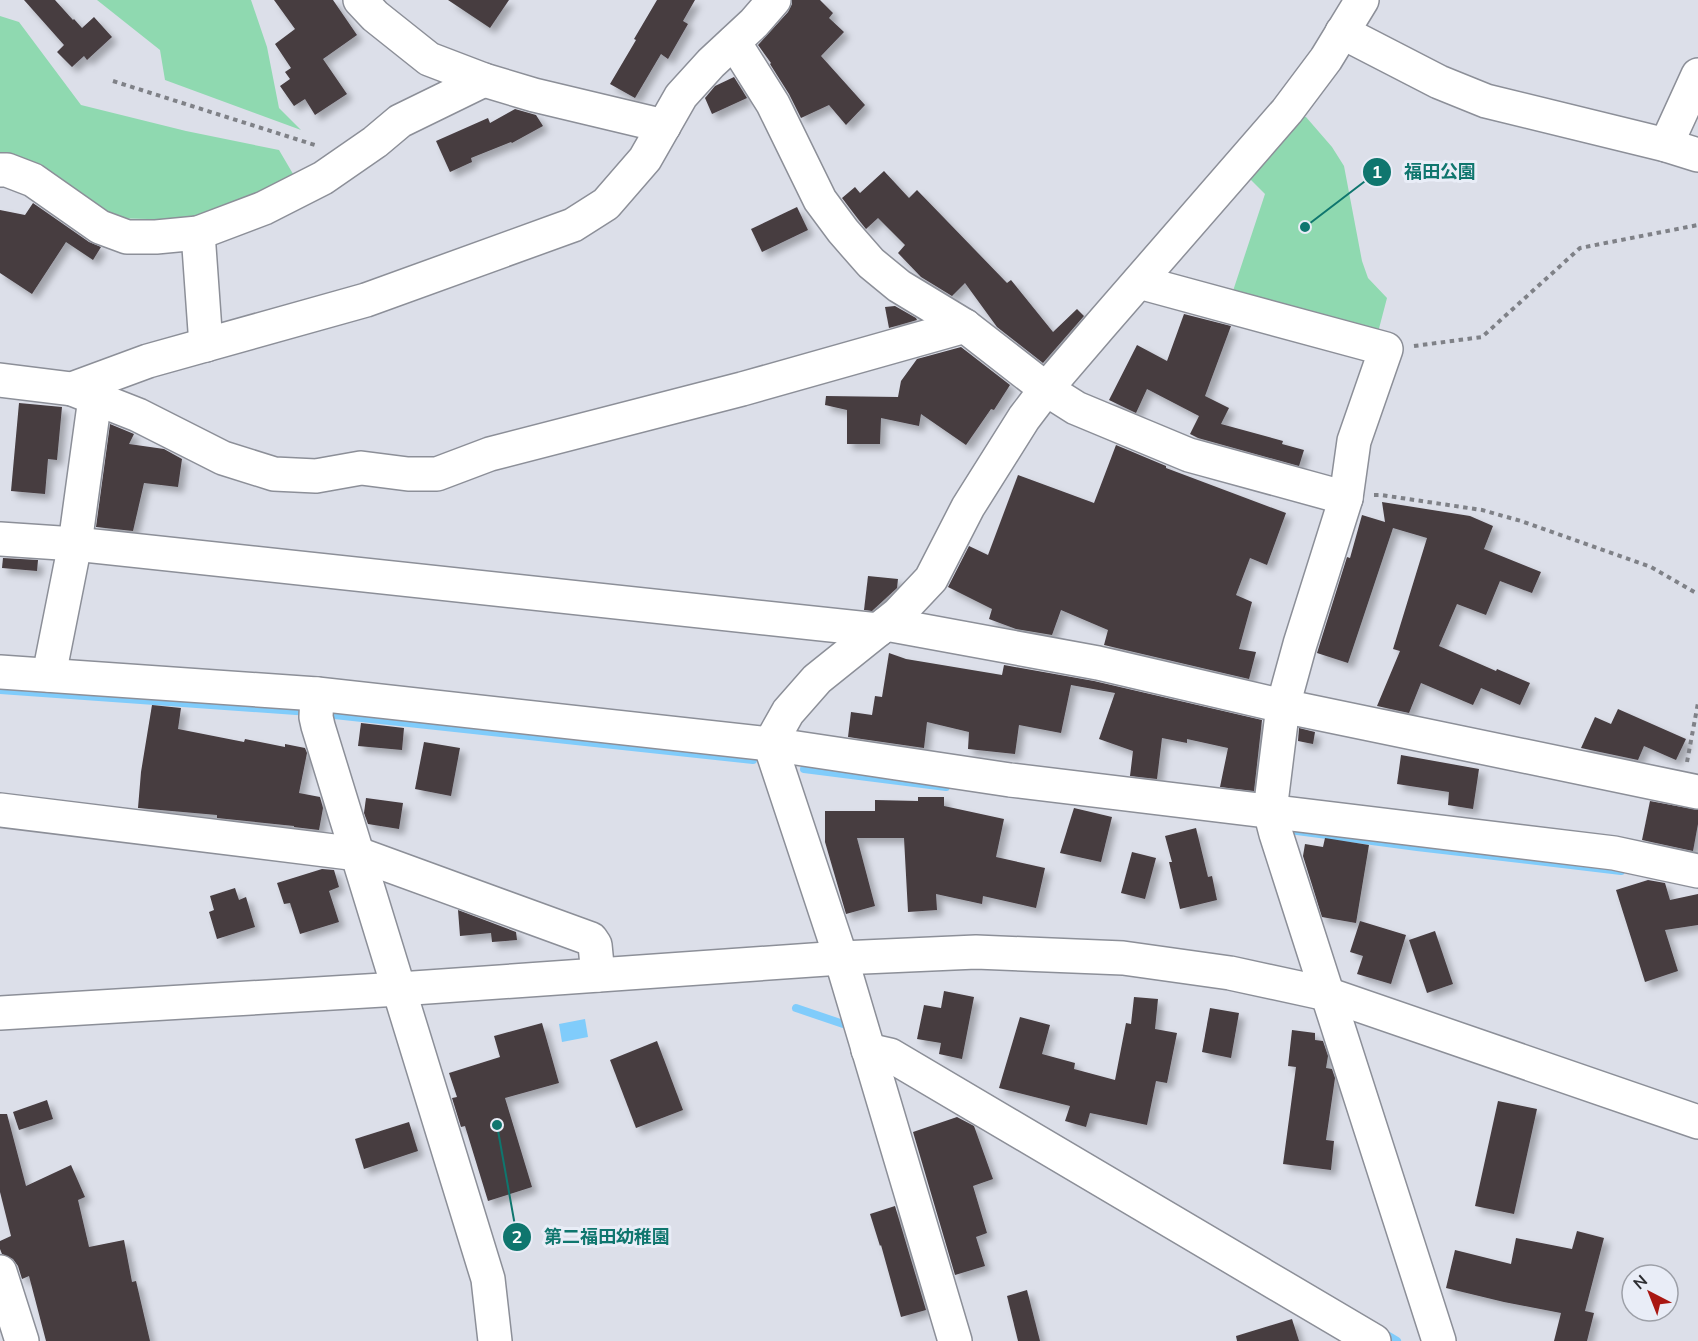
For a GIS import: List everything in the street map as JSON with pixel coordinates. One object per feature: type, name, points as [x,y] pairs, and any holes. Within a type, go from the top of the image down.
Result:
[{"type":"street","points":[[360,0],[375,16],[429,59],[484,80],[534,95],[664,126]]},
{"type":"street","points":[[83,394],[148,361],[366,300],[573,225],[606,204],[645,159],[681,96],[774,0]]},
{"type":"street","points":[[956,1341],[840,958],[770,744],[788,712],[817,679],[898,614],[931,579],[968,507],[1024,418],[1046,389],[1287,111],[1326,59],[1362,0]]},
{"type":"street","points":[[1342,32],[1439,82],[1486,101],[1698,155]]},
{"type":"street","points":[[734,42],[773,104],[820,200],[843,231],[872,263],[900,286],[965,326],[1046,389],[1076,408],[1189,455],[1346,498]]},
{"type":"street","points":[[1666,145],[1698,75]]},
{"type":"street","points":[[0,170],[8,170],[33,180],[100,227],[127,237],[198,233],[264,208],[323,178],[400,122],[484,80]]},
{"type":"street","points":[[198,233],[206,345]]},
{"type":"street","points":[[1139,282],[1386,349],[1354,441],[1346,498],[1283,706],[1273,823],[1439,1341]]},
{"type":"street","points":[[0,380],[83,394],[138,415],[223,458],[274,474],[316,476],[361,468],[408,474],[437,474],[490,454],[742,389],[965,326]]},
{"type":"street","points":[[49,675],[75,544],[83,394]]},
{"type":"street","points":[[0,539],[75,544],[882,627],[1098,663],[1283,706],[1690,791]]},
{"type":"street","points":[[0,672],[49,675],[317,705],[770,744],[1273,823],[1614,853],[1698,871]]},
{"type":"street","points":[[317,705],[356,848],[488,1279],[495,1341]]},
{"type":"street","points":[[0,810],[356,848],[591,939],[595,945],[598,975]]},
{"type":"street","points":[[0,1013],[399,989],[840,958],[976,952],[1123,958],[1230,973],[1327,994],[1698,1122]]},
{"type":"street","points":[[864,1036],[890,1055],[1374,1341]]},
{"type":"street","points":[[0,1272],[22,1341]]},
{"type":"path","points":[[113,81],[318,146]]},
{"type":"path","points":[[1386,349],[1482,337],[1580,248],[1698,225]]},
{"type":"path","points":[[1346,498],[1381,495],[1482,510],[1521,521],[1651,567],[1698,594]]},
{"type":"path","points":[[1690,791],[1698,703]]},
{"type":"green space","points":[[97,0],[251,0],[267,47],[279,108],[301,130],[165,80],[160,50]]},
{"type":"green space","points":[[0,16],[19,22],[81,105],[186,131],[279,150],[296,179],[187,220],[109,218],[0,159]]},
{"type":"green space","points":[[1297,116],[1306,117],[1332,147],[1344,166],[1362,261],[1368,278],[1387,298],[1376,340],[1231,297],[1265,194],[1246,175]]},
{"type":"water","points":[[585,1019],[588,1037],[562,1042],[559,1024]]},
{"type":"building","points":[[24,0],[55,0],[82,28],[94,17],[112,37],[87,60],[84,56],[72,67],[57,52],[64,45]]},
{"type":"building","points":[[274,0],[333,0],[357,35],[323,59],[347,94],[315,115],[305,99],[294,106],[280,86],[290,79],[285,72],[291,68],[275,44],[295,29]]},
{"type":"building","points":[[448,0],[509,0],[490,28]]},
{"type":"building","points":[[657,0],[695,0],[683,21],[688,24],[668,59],[661,54],[635,98],[610,84]]},
{"type":"building","points":[[792,0],[820,0],[833,13],[829,18],[844,32],[821,56],[865,105],[846,125],[829,105],[801,118],[771,63],[758,45],[788,12]]},
{"type":"building","points":[[734,77],[747,98],[712,114],[705,98],[715,86]]},
{"type":"building","points":[[515,109],[536,115],[543,126],[512,143],[471,158],[472,162],[450,172],[436,141],[488,118],[490,123]]},
{"type":"building","points":[[884,171],[909,198],[917,190],[1007,283],[1011,280],[1053,332],[1077,309],[1084,316],[1043,363],[997,327],[965,283],[952,296],[921,277],[898,253],[905,245],[878,218],[866,229],[842,198],[855,187],[860,193]]},
{"type":"building","points":[[33,203],[89,242],[101,247],[93,260],[66,242],[32,294],[0,273],[0,210],[25,215]]},
{"type":"building","points":[[797,207],[808,230],[762,252],[751,229]]},
{"type":"building","points":[[895,306],[917,320],[889,328],[885,307]]},
{"type":"building","points":[[1184,314],[1231,326],[1205,396],[1229,408],[1221,424],[1283,441],[1282,444],[1304,450],[1299,466],[1190,434],[1199,416],[1147,389],[1136,413],[1109,400],[1137,345],[1167,361]]},
{"type":"building","points":[[961,347],[1010,385],[994,410],[991,409],[966,445],[921,414],[919,426],[881,418],[880,444],[847,444],[847,410],[825,405],[826,396],[898,397],[901,381],[917,359]]},
{"type":"building","points":[[19,403],[62,407],[57,460],[48,459],[45,494],[11,491]]},
{"type":"building","points":[[110,424],[134,434],[129,444],[164,449],[182,459],[178,487],[144,483],[133,531],[96,527]]},
{"type":"building","points":[[1116,445],[1166,466],[1166,468],[1286,513],[1267,565],[1250,558],[1236,595],[1252,602],[1239,649],[1256,652],[1249,679],[1104,645],[1108,630],[1061,610],[1052,635],[1016,629],[989,619],[992,609],[948,587],[969,546],[988,555],[1018,475],[1094,503]]},
{"type":"building","points":[[1382,502],[1470,516],[1493,526],[1484,549],[1541,572],[1532,593],[1500,581],[1486,615],[1457,604],[1439,646],[1530,683],[1520,705],[1481,688],[1473,705],[1421,683],[1409,713],[1377,706],[1400,651],[1393,649],[1427,538],[1393,528],[1348,663],[1317,653],[1347,557],[1350,558],[1362,515],[1385,522]]},
{"type":"building","points":[[3,558],[38,560],[37,571],[2,568]]},
{"type":"building","points":[[868,576],[898,579],[897,588],[872,611],[864,610]]},
{"type":"building","points":[[889,653],[906,659],[1002,675],[1004,665],[1094,681],[1262,720],[1254,791],[1220,787],[1228,748],[1187,739],[1187,743],[1162,738],[1157,779],[1130,776],[1133,751],[1099,739],[1115,693],[1071,685],[1061,733],[1019,725],[1015,754],[968,749],[969,732],[927,722],[924,748],[848,737],[851,712],[872,715],[875,696],[882,697]]},
{"type":"building","points":[[152,705],[181,708],[178,729],[244,742],[245,739],[285,747],[285,744],[305,748],[307,753],[299,793],[320,797],[323,808],[319,830],[217,818],[217,815],[138,808],[141,772]]},
{"type":"building","points":[[1618,709],[1686,739],[1676,760],[1644,746],[1638,760],[1581,748],[1595,717],[1611,724]]},
{"type":"building","points":[[361,723],[404,728],[402,750],[358,746]]},
{"type":"building","points":[[1299,728],[1315,732],[1313,744],[1298,741]]},
{"type":"building","points":[[424,742],[460,748],[451,796],[415,789]]},
{"type":"building","points":[[1401,755],[1479,769],[1473,809],[1448,805],[1449,792],[1397,784]]},
{"type":"building","points":[[918,797],[944,797],[944,806],[1004,819],[996,857],[1045,868],[1036,908],[983,896],[982,904],[936,894],[937,910],[908,912],[904,838],[857,838],[875,906],[846,914],[825,842],[825,811],[875,811],[875,800],[918,801]]},
{"type":"building","points":[[366,798],[403,803],[399,829],[368,824],[364,813]]},
{"type":"building","points":[[1650,801],[1698,810],[1693,851],[1642,840]]},
{"type":"building","points":[[1074,808],[1112,817],[1101,862],[1060,853]]},
{"type":"building","points":[[1196,828],[1208,877],[1212,876],[1217,900],[1180,909],[1165,836]]},
{"type":"building","points":[[1325,838],[1369,845],[1356,923],[1322,917],[1303,856],[1305,844],[1323,847]]},
{"type":"building","points":[[1132,852],[1156,858],[1145,899],[1121,893]]},
{"type":"building","points":[[322,869],[334,870],[339,887],[329,891],[339,922],[300,934],[290,903],[284,904],[277,883]]},
{"type":"building","points":[[1648,880],[1665,883],[1670,900],[1698,894],[1698,925],[1665,930],[1678,971],[1645,982],[1616,890]]},
{"type":"building","points":[[235,888],[239,900],[246,897],[255,927],[217,939],[209,912],[214,910],[210,896]]},
{"type":"building","points":[[458,910],[516,932],[517,940],[492,942],[491,933],[460,936]]},
{"type":"building","points":[[1360,921],[1406,935],[1391,984],[1357,974],[1363,956],[1350,952]]},
{"type":"building","points":[[1435,931],[1453,984],[1427,993],[1409,940]]},
{"type":"building","points":[[944,991],[974,997],[962,1059],[939,1054],[941,1043],[917,1039],[924,1005],[941,1008]]},
{"type":"building","points":[[1134,997],[1158,999],[1155,1029],[1177,1033],[1167,1083],[1156,1081],[1147,1125],[1090,1113],[1086,1127],[1065,1121],[1070,1106],[999,1088],[1020,1017],[1050,1025],[1042,1054],[1075,1063],[1074,1069],[1115,1080],[1126,1023],[1131,1024]]},
{"type":"building","points":[[1210,1008],[1239,1013],[1231,1058],[1202,1052]]},
{"type":"building","points":[[542,1023],[559,1083],[505,1098],[532,1187],[488,1201],[465,1126],[461,1127],[452,1098],[457,1097],[449,1073],[500,1057],[494,1036]]},
{"type":"building","points":[[1292,1030],[1315,1033],[1315,1040],[1323,1041],[1328,1056],[1326,1068],[1332,1069],[1335,1078],[1326,1140],[1334,1141],[1331,1170],[1283,1164],[1296,1067],[1288,1066]]},
{"type":"building","points":[[657,1041],[683,1110],[636,1128],[610,1060]]},
{"type":"building","points":[[47,1100],[53,1119],[19,1130],[13,1112]]},
{"type":"building","points":[[1498,1101],[1537,1109],[1514,1214],[1475,1206]]},
{"type":"building","points":[[0,1114],[7,1114],[26,1186],[71,1165],[85,1197],[78,1200],[89,1247],[124,1240],[132,1282],[136,1281],[150,1341],[46,1341],[29,1276],[22,1279],[13,1259],[2,1254],[0,1249],[0,1241],[11,1236],[0,1192]]},
{"type":"building","points":[[957,1117],[974,1126],[993,1179],[973,1186],[987,1233],[976,1237],[985,1266],[955,1275],[913,1132]]},
{"type":"building","points":[[409,1122],[418,1151],[364,1169],[355,1139]]},
{"type":"building","points":[[895,1206],[926,1310],[901,1317],[870,1214]]},
{"type":"building","points":[[1577,1231],[1604,1238],[1585,1311],[1594,1313],[1587,1341],[1554,1341],[1561,1313],[1446,1288],[1455,1250],[1511,1264],[1516,1238],[1572,1249]]},
{"type":"building","points":[[1027,1290],[1040,1341],[1018,1341],[1007,1296]]},
{"type":"building","points":[[1292,1319],[1299,1341],[1237,1341],[1236,1336]]},
{"type":"waterway","points":[[0,690],[310,712]]},
{"type":"waterway","points":[[325,714],[753,760]]},
{"type":"waterway","points":[[804,769],[946,787]]},
{"type":"waterway","points":[[1282,829],[1621,871]]},
{"type":"waterway","points":[[796,1008],[852,1027]]},
{"type":"waterway","points":[[1382,1332],[1397,1341]]},
{"type":"place","name":"福田公園","points":[[1305,227]]},
{"type":"place","name":"第二福田幼稚園","points":[[497,1125]]}]
